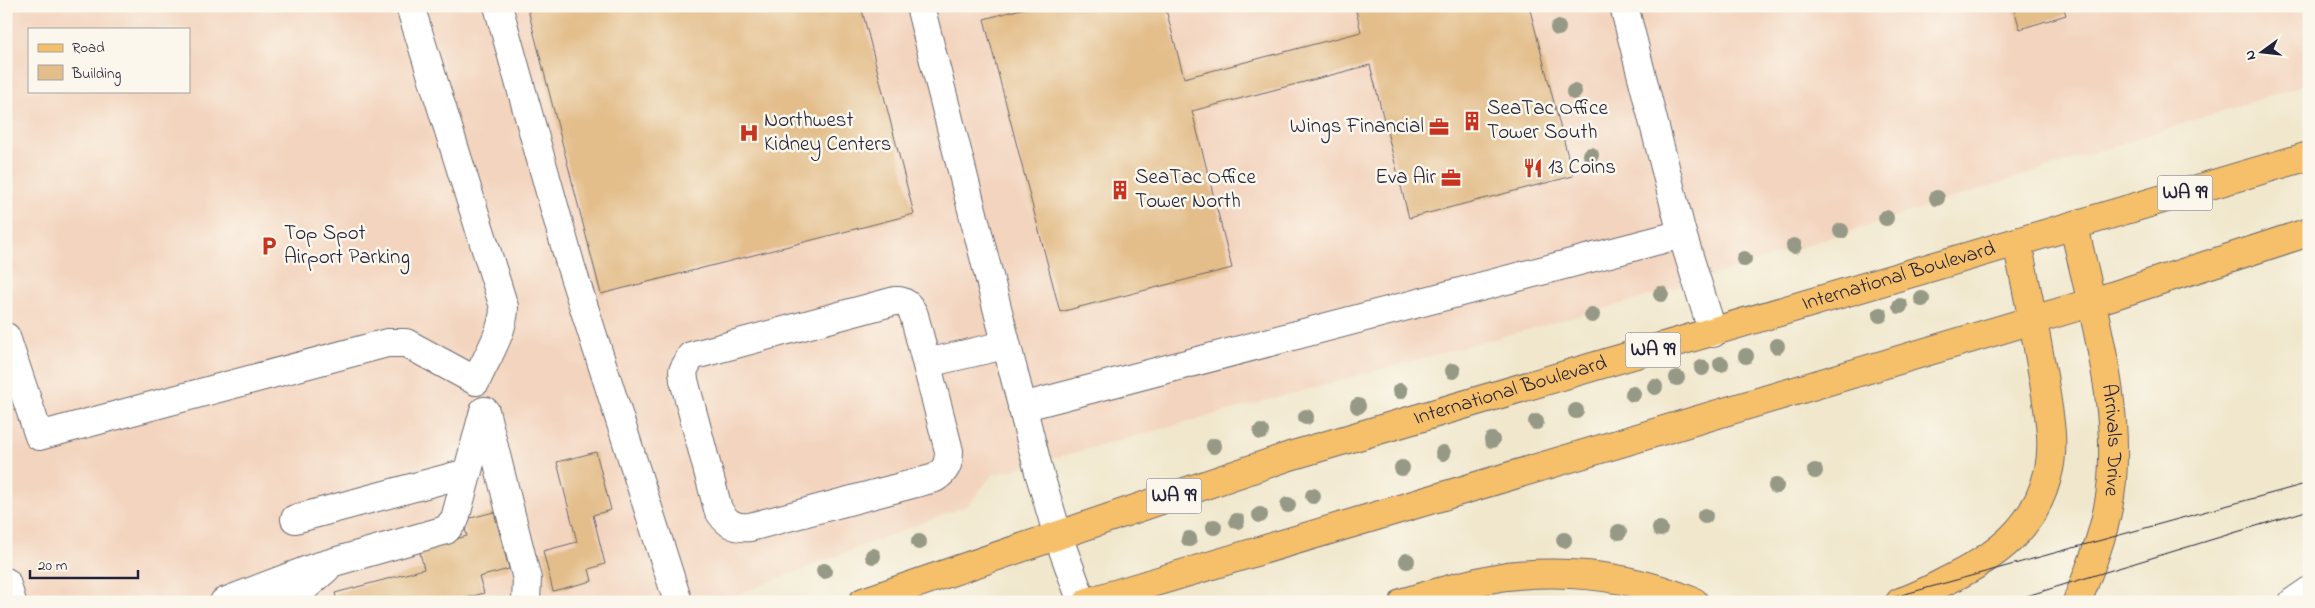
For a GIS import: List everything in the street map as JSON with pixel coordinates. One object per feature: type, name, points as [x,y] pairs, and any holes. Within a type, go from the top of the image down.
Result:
[{"type":"main road","name":"International Boulevard","points":[[863,602],[1290,456],[2309,156]]},
{"type":"main road","name":"Arrivals Drive","points":[[2074,226],[2111,402],[2113,468],[2109,507],[2101,538],[2077,602]]},
{"type":"main road","points":[[1088,602],[2090,303],[2309,232]]},
{"type":"main road","points":[[1900,602],[1960,574],[1990,557],[2014,538],[2029,518],[2041,495],[2050,468],[2051,442],[2047,404],[2033,320],[2016,243]]},
{"type":"main road","points":[[1404,602],[1506,576],[1560,573],[1614,578],[1666,590],[1694,602]]},
{"type":"street","points":[[410,6],[504,307],[504,316],[476,381],[527,579],[526,602]]},
{"type":"street","points":[[498,6],[571,267],[678,602]]},
{"type":"street","points":[[920,6],[1022,407],[1058,536],[1082,602]]},
{"type":"street","points":[[1624,6],[1682,234],[1713,332]]},
{"type":"street","points":[[1022,407],[1682,234]]},
{"type":"street","points":[[901,301],[907,304],[914,315],[927,363],[950,451],[950,460],[941,474],[934,478],[750,527],[741,528],[723,518],[718,509],[684,380],[683,371],[691,356],[700,352],[901,301]]},
{"type":"street","points":[[6,337],[39,436],[387,343],[406,343],[476,381]]},
{"type":"street","points":[[927,363],[1005,344]]},
{"type":"street","points":[[224,602],[313,568],[446,530],[455,519],[484,411]]},
{"type":"street","points":[[302,518],[467,473]]},
{"type":"street","points":[[288,602],[333,563]]},
{"type":"street","points":[[6,582],[12,602]]},
{"type":"street","points":[[2293,602],[2309,591]]},
{"type":"shaded area","points":[[6,6],[2309,6],[2309,83],[1640,299],[992,475],[968,505],[718,602],[6,602]]},
{"type":"building","points":[[527,6],[861,6],[914,214],[601,294]]},
{"type":"building","points":[[1032,6],[1165,6],[1184,78],[1361,32],[1355,6],[1529,6],[1573,176],[1409,218],[1370,65],[1192,111],[1232,268],[1060,312],[984,19]]},
{"type":"building","points":[[2013,6],[2063,6],[2066,15],[2020,29]]},
{"type":"building","points":[[596,452],[611,510],[593,515],[605,564],[589,569],[592,581],[553,591],[543,551],[577,542],[557,462]]},
{"type":"building","points":[[494,512],[509,569],[479,577],[484,593],[452,602],[337,602],[335,593],[424,569],[419,549],[467,536],[463,520]]},
{"type":"tram line","points":[[1876,602],[2309,483]]},
{"type":"tram line","points":[[2007,602],[2309,510]]},
{"type":"place","name":"SeaTac Office Tower South","points":[[1472,121]]},
{"type":"place","name":"Wings Financial","points":[[1439,127]]},
{"type":"place","name":"Northwest Kidney Centers","points":[[749,133]]},
{"type":"place","name":"13 Coins","points":[[1533,168]]},
{"type":"place","name":"Eva Air","points":[[1451,178]]},
{"type":"place","name":"SeaTac Office Tower North","points":[[1120,190]]},
{"type":"place","name":"Top Spot Airport Parking","points":[[269,246]]}]
